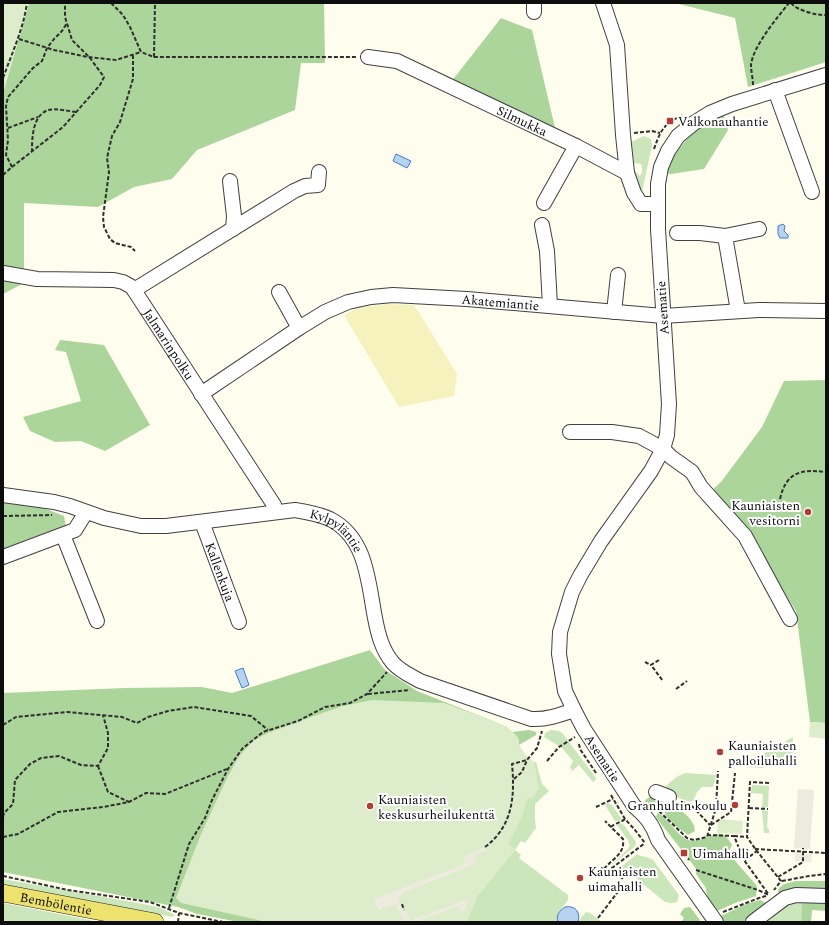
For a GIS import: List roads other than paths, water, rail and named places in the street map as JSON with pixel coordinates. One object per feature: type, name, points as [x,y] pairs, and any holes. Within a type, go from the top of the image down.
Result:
[{"type":"main road","name":"Bembölentie","points":[[3,893],[129,919],[155,922]]},
{"type":"street","points":[[603,3],[617,45],[627,173],[634,193],[641,204],[658,204]]},
{"type":"street","name":"Silmukka","points":[[368,57],[398,61],[576,146],[627,173]]},
{"type":"street","name":"Asematie","points":[[716,922],[652,842],[654,828],[645,815],[634,806],[584,729],[574,710],[568,671],[565,618],[572,592],[589,560],[651,471],[663,449],[667,435],[669,404],[658,229],[658,184],[661,167],[668,151],[678,136],[694,123],[710,113],[775,90],[826,75]]},
{"type":"street","points":[[775,90],[812,192]]},
{"type":"street","points":[[544,203],[576,146]]},
{"type":"street","points":[[134,290],[294,191],[305,186],[318,186],[319,172]]},
{"type":"street","points":[[230,181],[234,216],[233,229]]},
{"type":"street","points":[[542,225],[547,251],[550,306]]},
{"type":"street","points":[[677,233],[700,233],[725,236],[759,229]]},
{"type":"street","points":[[725,236],[738,311]]},
{"type":"street","name":"Jalmarinpolku","points":[[3,274],[37,279],[114,280],[128,284],[134,290],[274,505],[276,512]]},
{"type":"street","points":[[614,312],[618,275]]},
{"type":"street","points":[[279,292],[299,328]]},
{"type":"street","name":"Akatemiantie","points":[[201,394],[299,328],[326,312],[348,302],[371,297],[393,295],[550,306],[663,316],[759,310],[826,311]]},
{"type":"street","points":[[570,432],[612,432],[639,436],[663,449],[671,457],[692,472],[701,487],[745,536],[790,619]]},
{"type":"street","name":"Kylpyläntie","points":[[3,495],[54,502],[125,524],[141,526],[166,526],[295,510],[313,513],[331,520],[347,532],[357,544],[364,560],[377,629],[383,649],[393,663],[406,674],[420,681],[531,719],[548,719],[574,710]]},
{"type":"street","points":[[3,557],[75,530],[86,512]]},
{"type":"street","name":"Kallenkuja","points":[[202,522],[239,622]]},
{"type":"street","points":[[63,535],[97,621]]},
{"type":"street","points":[[753,922],[785,898],[796,895],[826,896]]},
{"type":"water","points":[[396,154],[411,161],[407,168],[393,161]]},
{"type":"water","points":[[783,224],[785,226],[784,231],[788,235],[788,238],[780,238],[778,234],[778,226]]},
{"type":"water","points":[[243,668],[249,685],[242,688],[235,671]]},
{"type":"water","points":[[565,907],[572,907],[578,912],[578,922],[558,922],[558,913]]},
{"type":"place","name":"Valkonauhantie","points":[[670,121]]},
{"type":"place","name":"Kauniaisten vesitorni","points":[[808,512]]},
{"type":"place","name":"Kauniaisten palloiluhalli","points":[[720,752]]},
{"type":"place","name":"Granhultin koulu","points":[[735,805]]},
{"type":"place","name":"Kauniaisten keskusurheilukenttä","points":[[370,806]]},
{"type":"place","name":"Uimahalli","points":[[684,853]]},
{"type":"place","name":"Kauniaisten uimahalli","points":[[580,878]]}]
